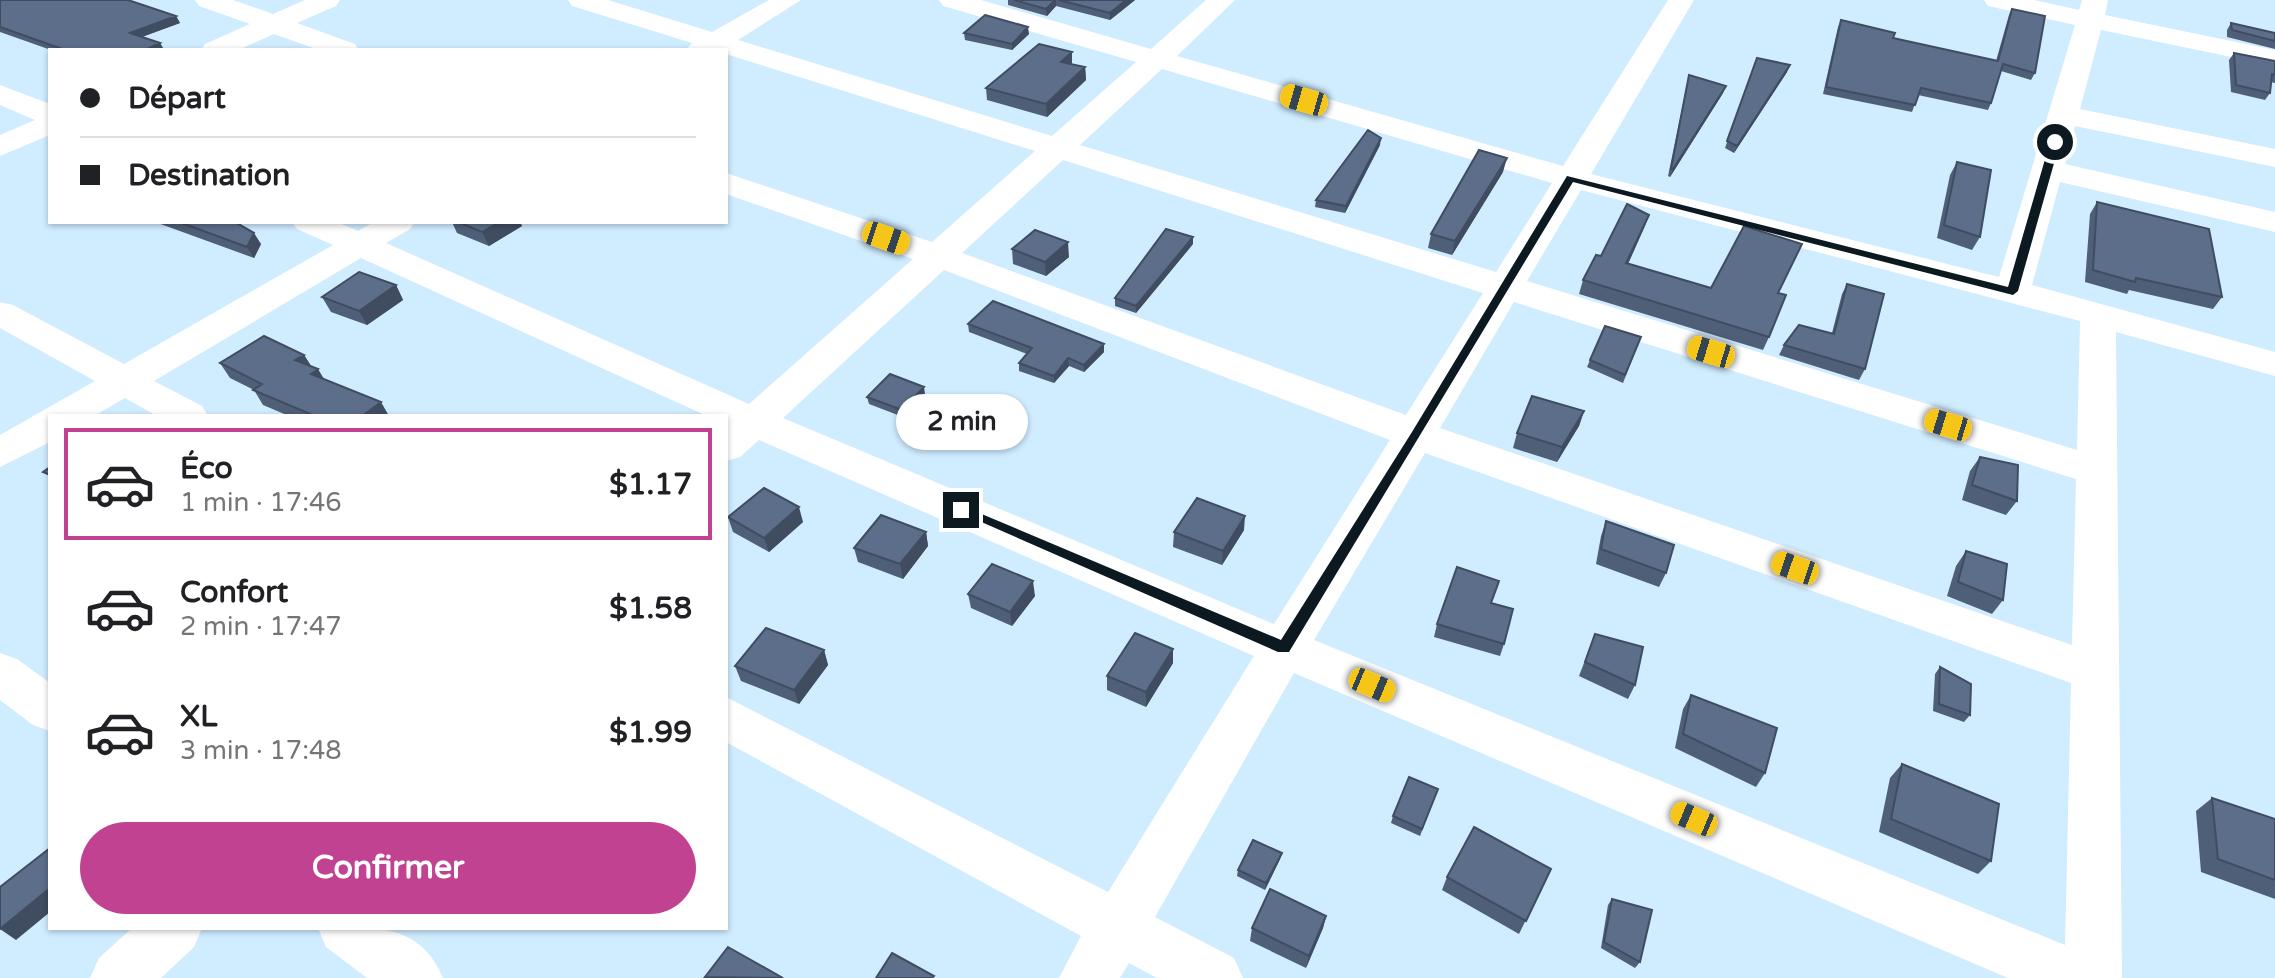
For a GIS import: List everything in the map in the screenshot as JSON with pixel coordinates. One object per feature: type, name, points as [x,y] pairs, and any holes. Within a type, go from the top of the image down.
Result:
[{"type":"street","points":[[208,0],[339,48]]},
{"type":"street","points":[[219,48],[327,0]]},
{"type":"street","points":[[581,0],[706,46],[788,0]]},
{"type":"street","points":[[952,0],[1156,56],[1570,178],[2013,291],[2275,364]]},
{"type":"street","points":[[1222,0],[1156,56],[741,434],[1284,648],[2076,978]]},
{"type":"street","points":[[1088,978],[1284,648],[1681,0]]},
{"type":"street","points":[[1997,0],[2092,10],[2275,58]]},
{"type":"street","points":[[2013,291],[2092,10]]},
{"type":"street","points":[[728,53],[1056,150],[2097,471]]},
{"type":"street","points":[[0,94],[48,114]]},
{"type":"street","points":[[2063,115],[2275,158]]},
{"type":"street","points":[[0,147],[48,125]]},
{"type":"street","points":[[2047,170],[2275,222]]},
{"type":"street","points":[[728,184],[939,256],[1417,435],[2095,672]]},
{"type":"street","points":[[314,224],[360,243],[701,414]]},
{"type":"street","points":[[67,414],[394,224]]},
{"type":"street","points":[[0,313],[185,414]]},
{"type":"street","points":[[2093,978],[2098,315]]},
{"type":"street","points":[[0,453],[48,425]]},
{"type":"street","points":[[0,673],[48,709]]},
{"type":"street","points":[[728,719],[1214,978]]},
{"type":"street","points":[[119,978],[172,930]]},
{"type":"street","points":[[349,930],[414,978]]},
{"type":"building","points":[[0,0],[128,0],[176,16],[130,33],[160,43],[149,48],[59,48],[0,27]]},
{"type":"building","points":[[1014,0],[1055,0],[1046,9]]},
{"type":"building","points":[[1059,0],[1126,0],[1110,13]]},
{"type":"building","points":[[2012,9],[2045,16],[2035,73],[2003,64],[1991,103],[1921,88],[1915,105],[1826,87],[1841,20],[1895,33],[1893,38],[1998,61]]},
{"type":"building","points":[[985,15],[1028,27],[1012,44],[964,33]]},
{"type":"building","points":[[2231,23],[2275,33],[2275,41],[2232,30]]},
{"type":"building","points":[[1039,44],[1072,52],[1061,62],[1085,67],[1046,104],[986,88]]},
{"type":"building","points":[[2234,53],[2275,61],[2270,93],[2236,85]]},
{"type":"building","points":[[1757,58],[1790,65],[1737,146],[1727,141]]},
{"type":"building","points":[[1689,75],[1726,86],[1671,169]]},
{"type":"building","points":[[1368,130],[1381,138],[1346,206],[1316,200]]},
{"type":"building","points":[[1479,150],[1507,158],[1455,241],[1431,234]]},
{"type":"building","points":[[1957,162],[1991,170],[1980,237],[1944,225]]},
{"type":"building","points":[[2097,202],[2209,229],[2222,297],[2136,278],[2135,282],[2093,270]]},
{"type":"building","points":[[1627,204],[1649,215],[1626,263],[1711,288],[1744,226],[1802,244],[1778,293],[1786,295],[1769,337],[1583,280],[1596,255],[1601,256]]},
{"type":"building","points":[[184,224],[238,224],[254,233],[247,247]]},
{"type":"building","points":[[463,224],[496,224],[482,232]]},
{"type":"building","points":[[1166,229],[1193,237],[1136,306],[1115,298]]},
{"type":"building","points":[[1035,230],[1068,242],[1045,262],[1012,249]]},
{"type":"building","points":[[359,272],[396,285],[359,311],[322,297]]},
{"type":"building","points":[[1847,284],[1884,294],[1865,369],[1784,345],[1799,325],[1834,334]]},
{"type":"building","points":[[993,301],[1104,344],[1084,365],[1068,358],[1054,376],[1019,363],[1032,348],[968,324]]},
{"type":"building","points":[[1605,326],[1641,337],[1625,375],[1590,360]]},
{"type":"building","points":[[264,336],[304,355],[295,360],[318,369],[311,374],[381,402],[365,414],[310,414],[253,390],[262,384],[220,363]]},
{"type":"building","points":[[890,374],[924,387],[902,410],[867,397]]},
{"type":"building","points":[[1532,396],[1584,411],[1562,447],[1517,433]]},
{"type":"building","points":[[1980,457],[2018,465],[2017,501],[1972,485]]},
{"type":"building","points":[[764,488],[799,507],[764,538],[728,517]]},
{"type":"building","points":[[1197,498],[1245,516],[1223,551],[1174,532]]},
{"type":"building","points":[[881,515],[926,532],[900,564],[854,548]]},
{"type":"building","points":[[1606,521],[1674,545],[1666,573],[1601,549]]},
{"type":"building","points":[[1966,551],[2007,564],[2003,600],[1958,582]]},
{"type":"building","points":[[992,564],[1033,581],[1010,612],[968,594]]},
{"type":"building","points":[[1457,567],[1499,581],[1491,603],[1513,609],[1504,644],[1437,624]]},
{"type":"building","points":[[766,628],[824,650],[794,690],[735,666]]},
{"type":"building","points":[[1135,633],[1173,649],[1146,692],[1107,676]]},
{"type":"building","points":[[1595,634],[1643,647],[1635,685],[1585,662]]},
{"type":"building","points":[[1940,667],[1971,684],[1970,715],[1939,704]]},
{"type":"building","points":[[1691,695],[1777,728],[1765,773],[1683,734]]},
{"type":"building","points":[[1902,764],[1999,804],[1991,861],[1891,819]]},
{"type":"building","points":[[1409,777],[1438,789],[1422,829],[1393,816]]},
{"type":"building","points":[[2212,798],[2275,819],[2275,880],[2218,859]]},
{"type":"building","points":[[1474,827],[1551,869],[1526,921],[1447,877]]},
{"type":"building","points":[[1253,840],[1282,853],[1266,883],[1238,870]]},
{"type":"building","points":[[48,850],[48,890],[0,929],[0,887]]},
{"type":"building","points":[[1270,889],[1326,916],[1309,956],[1252,928]]},
{"type":"building","points":[[1612,899],[1652,910],[1640,962],[1604,942]]},
{"type":"building","points":[[728,947],[783,978],[705,977]]},
{"type":"building","points":[[892,953],[934,976],[876,978]]},
{"type":"route","points":[[961,510],[1284,648],[1417,435],[1570,178],[2013,291],[2055,142]]}]
